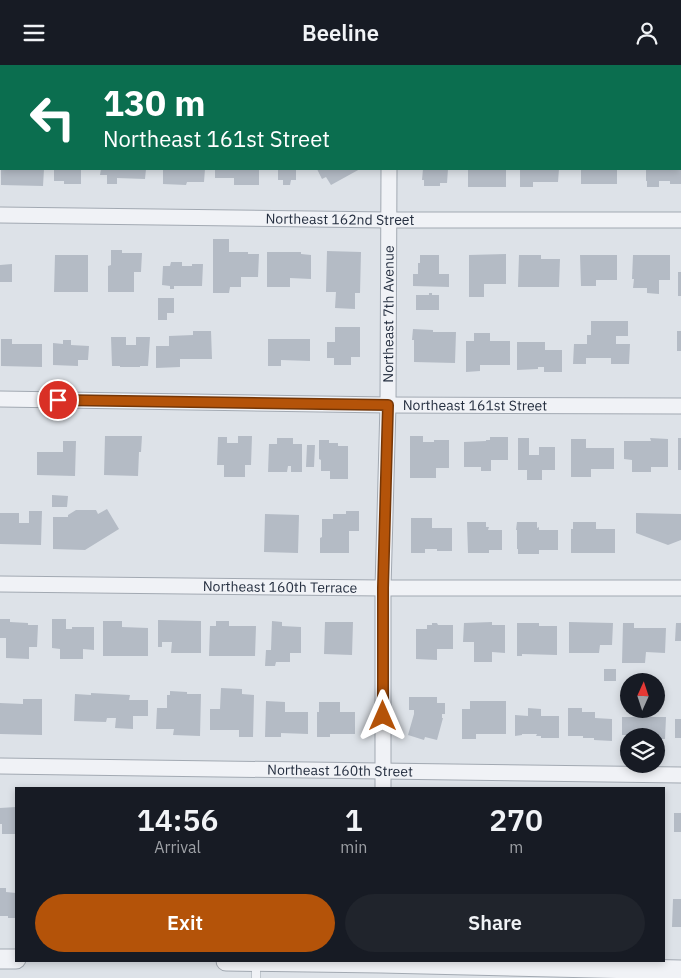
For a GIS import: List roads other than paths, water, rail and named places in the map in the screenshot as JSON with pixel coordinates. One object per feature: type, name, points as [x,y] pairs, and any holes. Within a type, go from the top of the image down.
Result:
[{"type":"street","name":"Northeast 7th Avenue","points":[[383,787],[383,588],[388,405],[389,170]]},
{"type":"street","name":"Northeast 162nd Street","points":[[0,215],[388,220],[681,220]]},
{"type":"street","name":"Northeast 161st Street","points":[[0,399],[388,405],[681,406]]},
{"type":"street","name":"Northeast 160th Terrace","points":[[0,584],[383,588],[681,587]]},
{"type":"street","name":"Northeast 160th Street","points":[[0,766],[681,775]]},
{"type":"street","points":[[0,959],[15,959]]},
{"type":"street","points":[[256,962],[381,962],[535,969],[681,970]]},
{"type":"lane","points":[[256,962],[256,978]]}]
